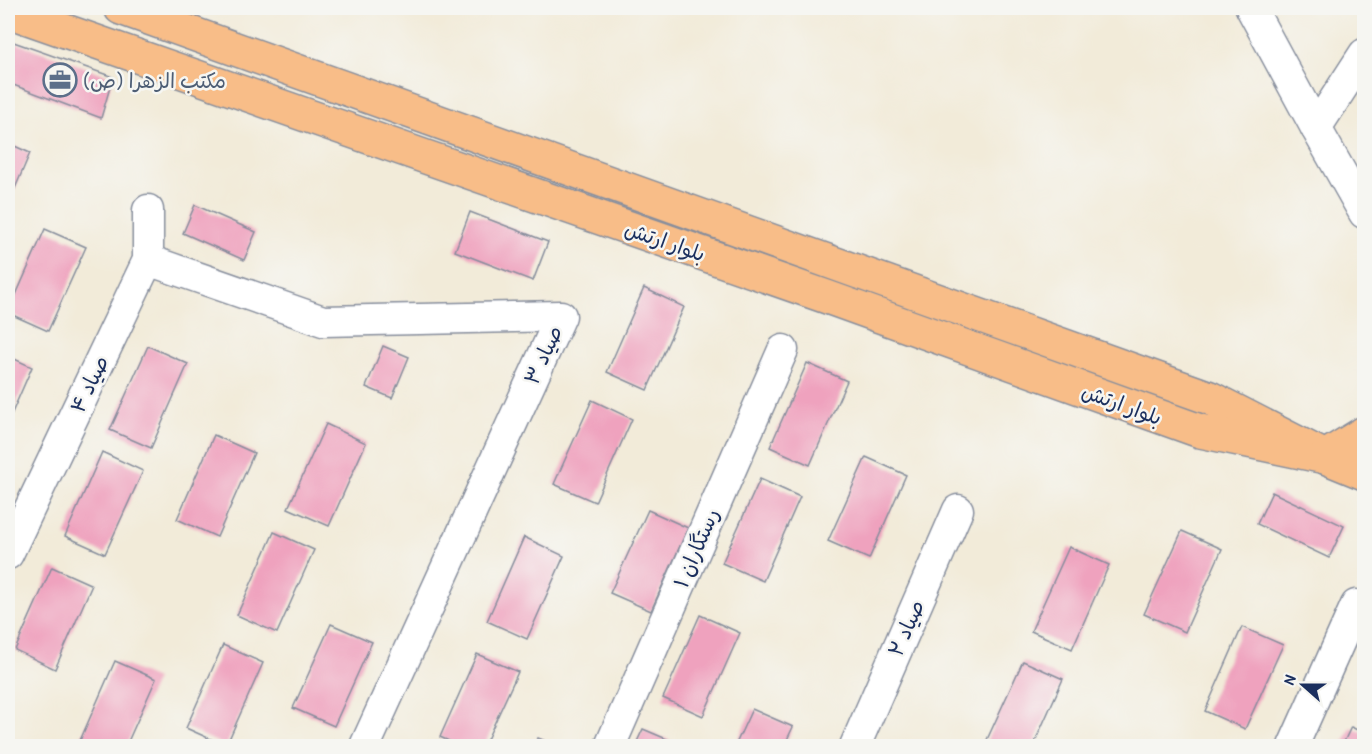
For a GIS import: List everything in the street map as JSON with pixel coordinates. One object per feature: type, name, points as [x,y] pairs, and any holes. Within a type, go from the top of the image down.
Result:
[{"type":"main road","name":"بلوار ارتش","points":[[121,8],[1210,398],[1325,457],[1365,473]]},
{"type":"main road","name":"بلوار ارتش","points":[[8,11],[827,297],[1200,431],[1325,457]]},
{"type":"main road","points":[[1325,457],[1365,433]]},
{"type":"street","points":[[1251,8],[1365,213]]},
{"type":"street","points":[[1316,128],[1365,54]]},
{"type":"street","name":"صیاد ۴","points":[[8,554],[148,260],[148,210]]},
{"type":"street","name":"صیاد ۳","points":[[148,260],[323,321],[561,316],[364,747]]},
{"type":"street","name":"رستگاران ۱","points":[[610,747],[783,350]]},
{"type":"street","name":"صیاد ۲","points":[[855,747],[958,510]]},
{"type":"street","points":[[1293,747],[1356,605]]},
{"type":"building","name":"مکتب الزهرا (ص)","points":[[8,40],[113,77],[101,118],[8,83]]},
{"type":"building","points":[[8,143],[30,153],[8,205]]},
{"type":"building","points":[[195,205],[256,232],[244,260],[183,233]]},
{"type":"building","points":[[470,212],[548,242],[533,281],[455,251]]},
{"type":"building","points":[[45,229],[86,247],[48,331],[8,313]]},
{"type":"building","points":[[644,288],[684,307],[647,390],[607,372]]},
{"type":"building","points":[[148,346],[188,364],[151,448],[110,430]]},
{"type":"building","points":[[383,346],[409,357],[392,398],[366,387]]},
{"type":"building","points":[[8,356],[32,367],[8,422]]},
{"type":"building","points":[[807,363],[847,381],[810,465],[770,447]]},
{"type":"building","points":[[592,400],[632,419],[595,502],[554,484]]},
{"type":"building","points":[[326,424],[366,443],[329,526],[288,508]]},
{"type":"building","points":[[214,435],[254,453],[217,537],[177,519]]},
{"type":"building","points":[[102,452],[143,471],[105,554],[65,536]]},
{"type":"building","points":[[866,457],[906,475],[869,559],[828,541]]},
{"type":"building","points":[[760,479],[800,497],[763,581],[722,563]]},
{"type":"building","points":[[1272,492],[1344,526],[1329,558],[1257,524]]},
{"type":"building","points":[[648,510],[688,528],[651,611],[610,593]]},
{"type":"building","points":[[1182,531],[1222,549],[1185,632],[1144,614]]},
{"type":"building","points":[[274,532],[314,550],[277,633],[237,615]]},
{"type":"building","points":[[524,537],[564,556],[527,639],[487,621]]},
{"type":"building","points":[[1069,547],[1109,565],[1072,649],[1031,631]]},
{"type":"building","points":[[52,567],[92,585],[55,669],[15,650]]},
{"type":"building","points":[[700,615],[740,633],[703,716],[663,698]]},
{"type":"building","points":[[331,624],[372,642],[334,726],[293,708]]},
{"type":"building","points":[[1242,627],[1283,645],[1245,729],[1205,711]]},
{"type":"building","points":[[223,645],[263,663],[226,746],[186,728]]},
{"type":"building","points":[[477,654],[518,672],[484,746],[460,746],[440,737]]},
{"type":"building","points":[[115,661],[156,679],[126,746],[78,745]]},
{"type":"building","points":[[1023,661],[1063,679],[1033,746],[985,744]]},
{"type":"building","points":[[752,709],[793,727],[784,746],[735,746]]},
{"type":"building","points":[[1351,727],[1364,733],[1364,746],[1342,746]]},
{"type":"building","points":[[643,729],[683,746],[635,746]]},
{"type":"building","points":[[538,738],[558,746],[534,746]]},
{"type":"place","name":"مکتب الزهرا (ص)","points":[[60,80]]}]
